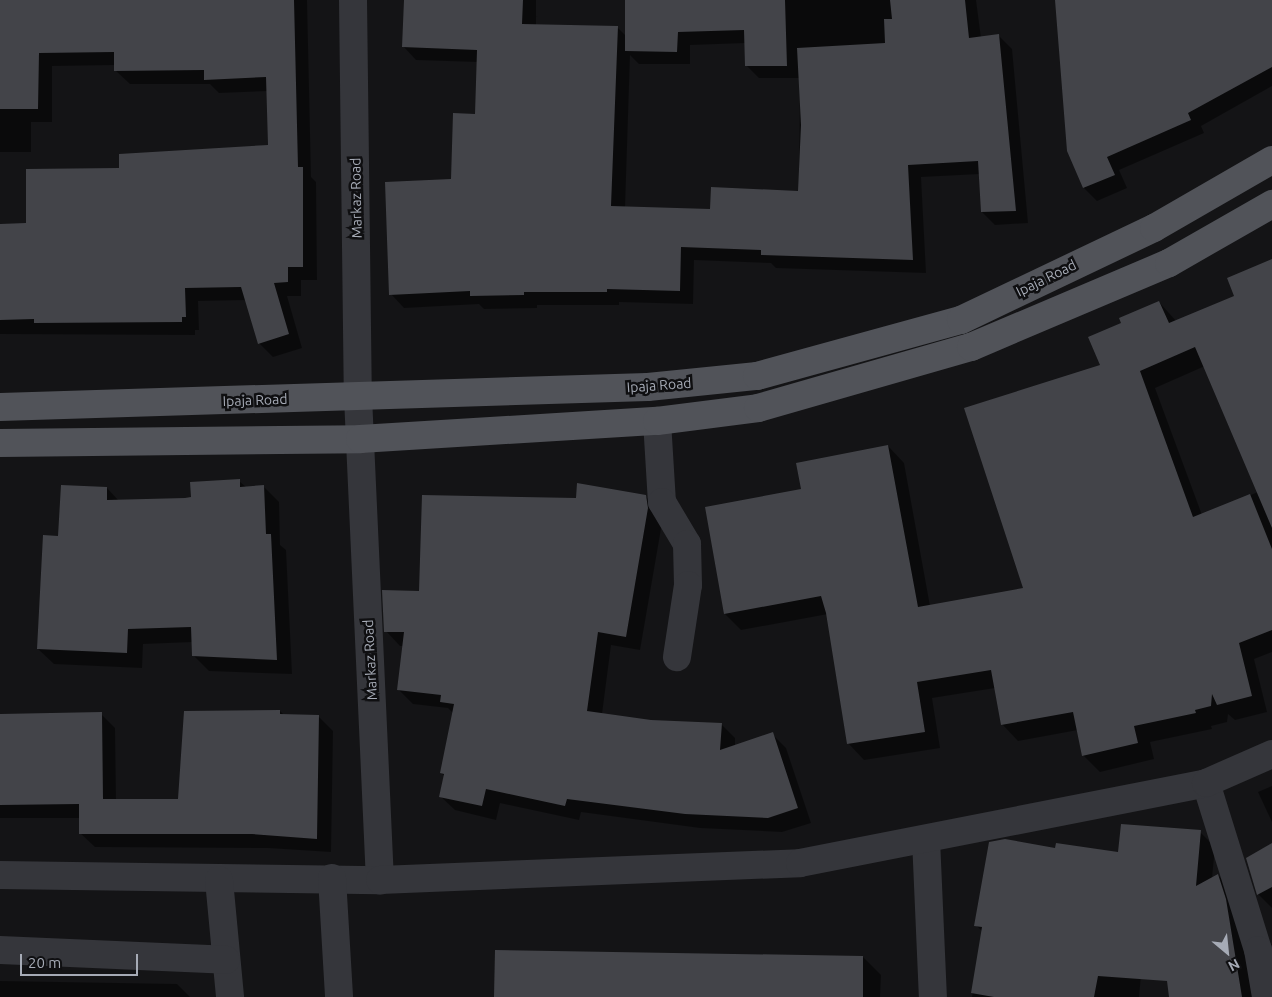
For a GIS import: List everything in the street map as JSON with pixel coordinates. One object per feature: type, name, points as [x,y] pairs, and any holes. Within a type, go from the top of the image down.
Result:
[{"type":"main road","name":"Ipaja Road","points":[[0,407],[358,397],[648,386],[757,376],[961,320],[1154,228],[1272,160]]},
{"type":"main road","points":[[0,443],[360,439],[657,421],[758,408],[971,347],[1169,263],[1272,204]]},
{"type":"main road","points":[[961,320],[971,347]]},
{"type":"street","name":"Markaz Road","points":[[353,0],[358,397],[380,880]]},
{"type":"street","points":[[657,421],[662,502],[687,544],[688,585],[677,657]]},
{"type":"street","points":[[0,875],[219,880],[332,878],[380,880],[800,863],[1206,783],[1272,754]]},
{"type":"street","points":[[1206,783],[1258,950],[1266,997]]},
{"type":"street","points":[[926,839],[933,997]]},
{"type":"street","points":[[332,878],[339,997]]},
{"type":"street","points":[[219,880],[230,997]]},
{"type":"street","points":[[0,950],[226,960]]},
{"type":"building","points":[[0,0],[294,0],[298,167],[303,167],[303,267],[288,267],[288,282],[274,283],[289,334],[258,344],[241,287],[185,288],[186,317],[182,317],[182,322],[34,323],[34,319],[0,320],[0,224],[26,223],[26,169],[119,168],[119,154],[268,145],[266,77],[204,80],[204,70],[114,71],[114,52],[39,53],[38,109],[0,109]]},
{"type":"building","points":[[404,0],[523,0],[522,24],[618,26],[611,206],[710,209],[711,187],[798,191],[801,125],[797,48],[885,43],[884,19],[892,19],[890,0],[965,0],[969,38],[999,34],[1016,211],[981,212],[978,161],[908,165],[913,260],[761,255],[761,250],[681,247],[680,291],[607,289],[607,292],[524,292],[524,295],[470,296],[470,291],[389,295],[385,182],[451,179],[453,113],[475,114],[477,50],[402,47]]},
{"type":"building","points":[[625,0],[785,0],[787,66],[745,66],[744,30],[678,32],[677,52],[625,51]]},
{"type":"building","points":[[1055,0],[1272,0],[1272,67],[1188,113],[1191,120],[1107,157],[1115,175],[1083,188],[1067,151]]},
{"type":"building","points":[[1272,259],[1272,528],[1195,347],[1140,371],[1193,517],[1250,494],[1272,549],[1272,630],[1239,643],[1252,696],[1217,705],[1212,694],[1211,706],[1195,710],[1196,713],[1134,726],[1138,743],[1082,756],[1073,712],[1001,725],[991,670],[917,682],[925,732],[847,744],[826,613],[821,596],[724,614],[705,507],[801,489],[796,463],[888,445],[918,607],[1023,588],[964,408],[1100,365],[1088,337],[1121,323],[1119,318],[1159,301],[1169,323],[1234,296],[1227,278]]},
{"type":"building","points":[[240,479],[240,487],[264,485],[266,534],[271,534],[277,660],[192,656],[191,627],[128,629],[127,653],[37,649],[43,535],[58,536],[61,485],[107,487],[107,500],[185,498],[191,497],[190,482]]},
{"type":"building","points":[[577,483],[646,495],[648,508],[626,637],[598,632],[587,711],[651,720],[722,723],[720,750],[773,732],[798,808],[768,818],[685,814],[567,799],[565,806],[486,789],[482,806],[439,797],[444,774],[440,773],[454,704],[440,702],[441,695],[397,690],[404,632],[384,632],[382,590],[419,591],[422,495],[576,498]]},
{"type":"building","points":[[280,710],[280,714],[319,715],[317,839],[252,834],[79,834],[79,804],[0,805],[0,714],[102,712],[103,799],[178,799],[184,711]]},
{"type":"building","points":[[1121,824],[1201,830],[1196,886],[1218,874],[1226,899],[1242,997],[1169,997],[1167,981],[1098,976],[1094,997],[994,997],[971,993],[982,927],[974,926],[989,842],[1005,839],[1055,848],[1056,843],[1118,852]]},
{"type":"building","points":[[1272,843],[1272,887],[1257,895],[1246,858]]},
{"type":"building","points":[[495,950],[863,956],[863,997],[494,997]]}]
